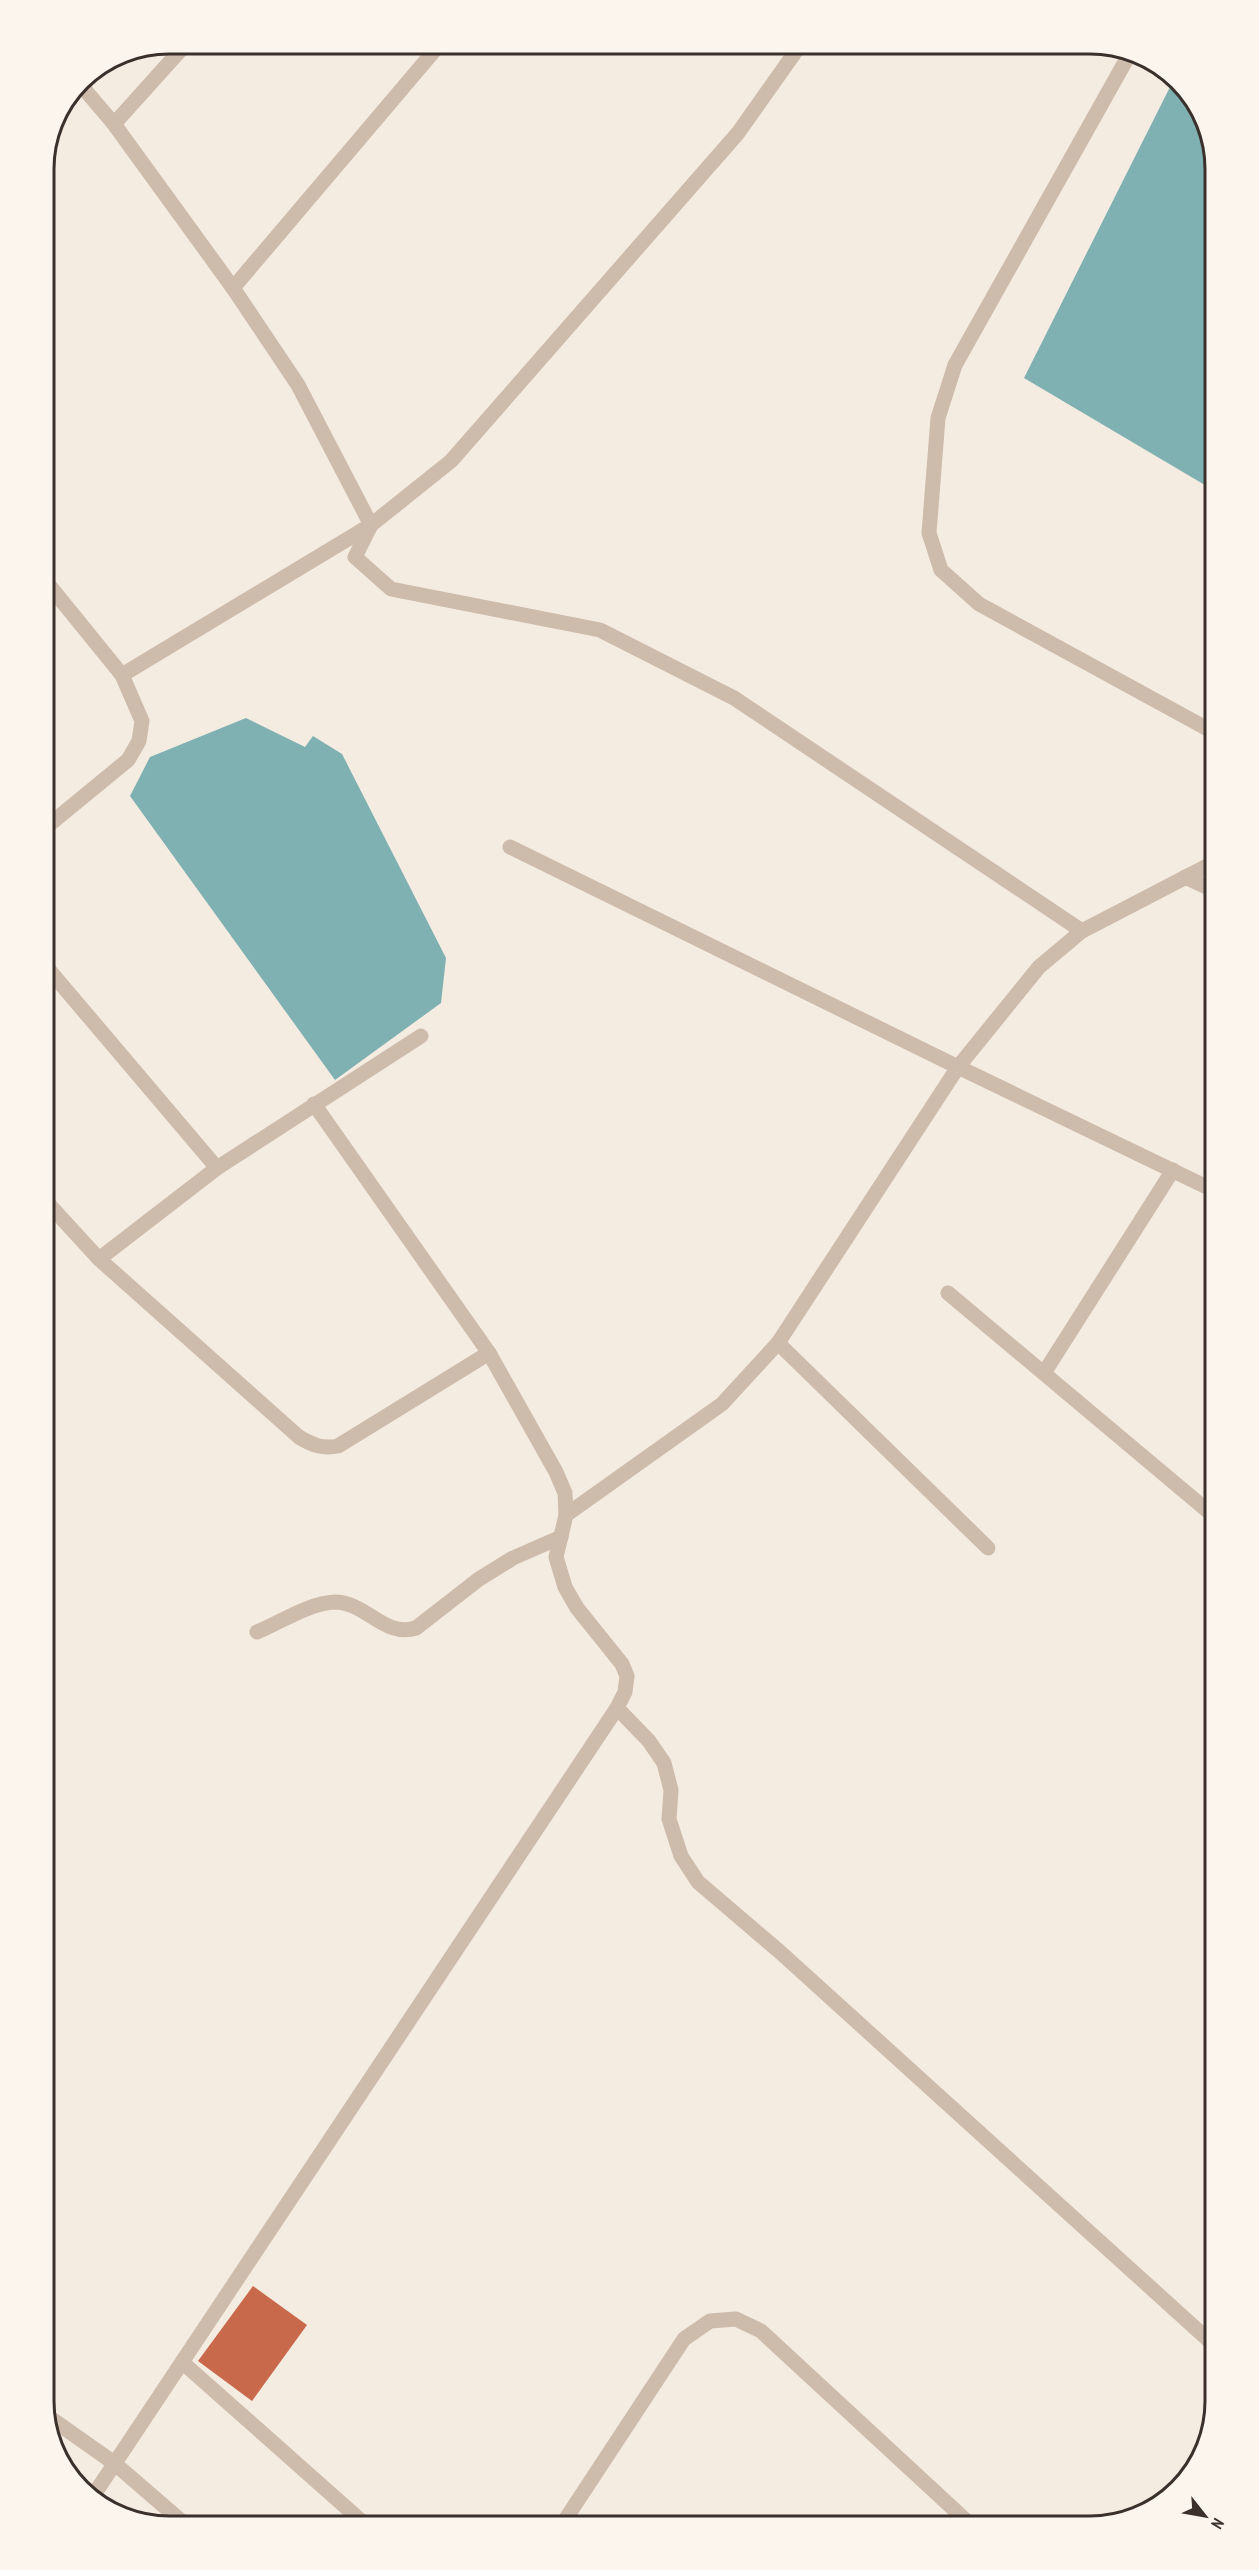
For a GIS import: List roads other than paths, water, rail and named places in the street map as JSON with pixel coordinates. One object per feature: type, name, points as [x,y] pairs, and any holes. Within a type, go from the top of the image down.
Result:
[{"type":"street","points":[[114,124],[177,54]]},
{"type":"street","points":[[233,288],[432,54]]},
{"type":"street","points":[[122,675],[371,525],[451,461],[738,133],[794,54]]},
{"type":"street","points":[[1126,60],[956,365],[938,418],[929,533],[941,570],[979,604],[1205,728]]},
{"type":"street","points":[[85,91],[114,124],[233,288],[298,385],[371,525]]},
{"type":"street","points":[[371,525],[355,557],[391,589],[600,630],[734,698],[1082,931]]},
{"type":"street","points":[[54,591],[122,675],[142,721],[139,741],[128,760],[54,821]]},
{"type":"street","points":[[510,847],[1205,1186]]},
{"type":"street","points":[[566,1515],[722,1404],[778,1343],[958,1067],[1039,968],[1082,931],[1205,867]]},
{"type":"street","points":[[1185,877],[1205,886]]},
{"type":"street","points":[[54,978],[217,1168]]},
{"type":"street","points":[[99,1259],[217,1168],[421,1036]]},
{"type":"street","points":[[97,2490],[617,1708],[625,1692],[627,1676],[622,1664],[577,1608],[565,1587],[556,1557],[566,1515],[565,1492],[556,1473],[489,1353],[314,1104]]},
{"type":"street","points":[[1044,1373],[1173,1170]]},
{"type":"street","points":[[54,1210],[99,1259],[299,1437],[312,1445],[326,1448],[338,1446],[489,1353]]},
{"type":"street","points":[[948,1293],[1205,1509]]},
{"type":"street","points":[[778,1343],[988,1548]]},
{"type":"street","points":[[257,1632],[319,1605],[337,1602],[355,1607],[389,1628],[405,1631],[416,1628],[479,1579],[513,1558],[561,1537]]},
{"type":"street","points":[[617,1708],[649,1741],[664,1762],[671,1790],[669,1819],[681,1856],[698,1882],[798,1968],[1205,2337]]},
{"type":"street","points":[[568,2516],[684,2339],[710,2321],[736,2319],[761,2331],[961,2516]]},
{"type":"street","points":[[182,2362],[356,2516]]},
{"type":"street","points":[[56,2422],[114,2463],[176,2516]]},
{"type":"water","points":[[1170,87],[1190,112],[1201,139],[1205,162],[1205,485],[1024,378]]},
{"type":"water","points":[[246,718],[305,747],[313,736],[342,754],[446,958],[441,1003],[335,1080],[130,796],[150,757]]}]
